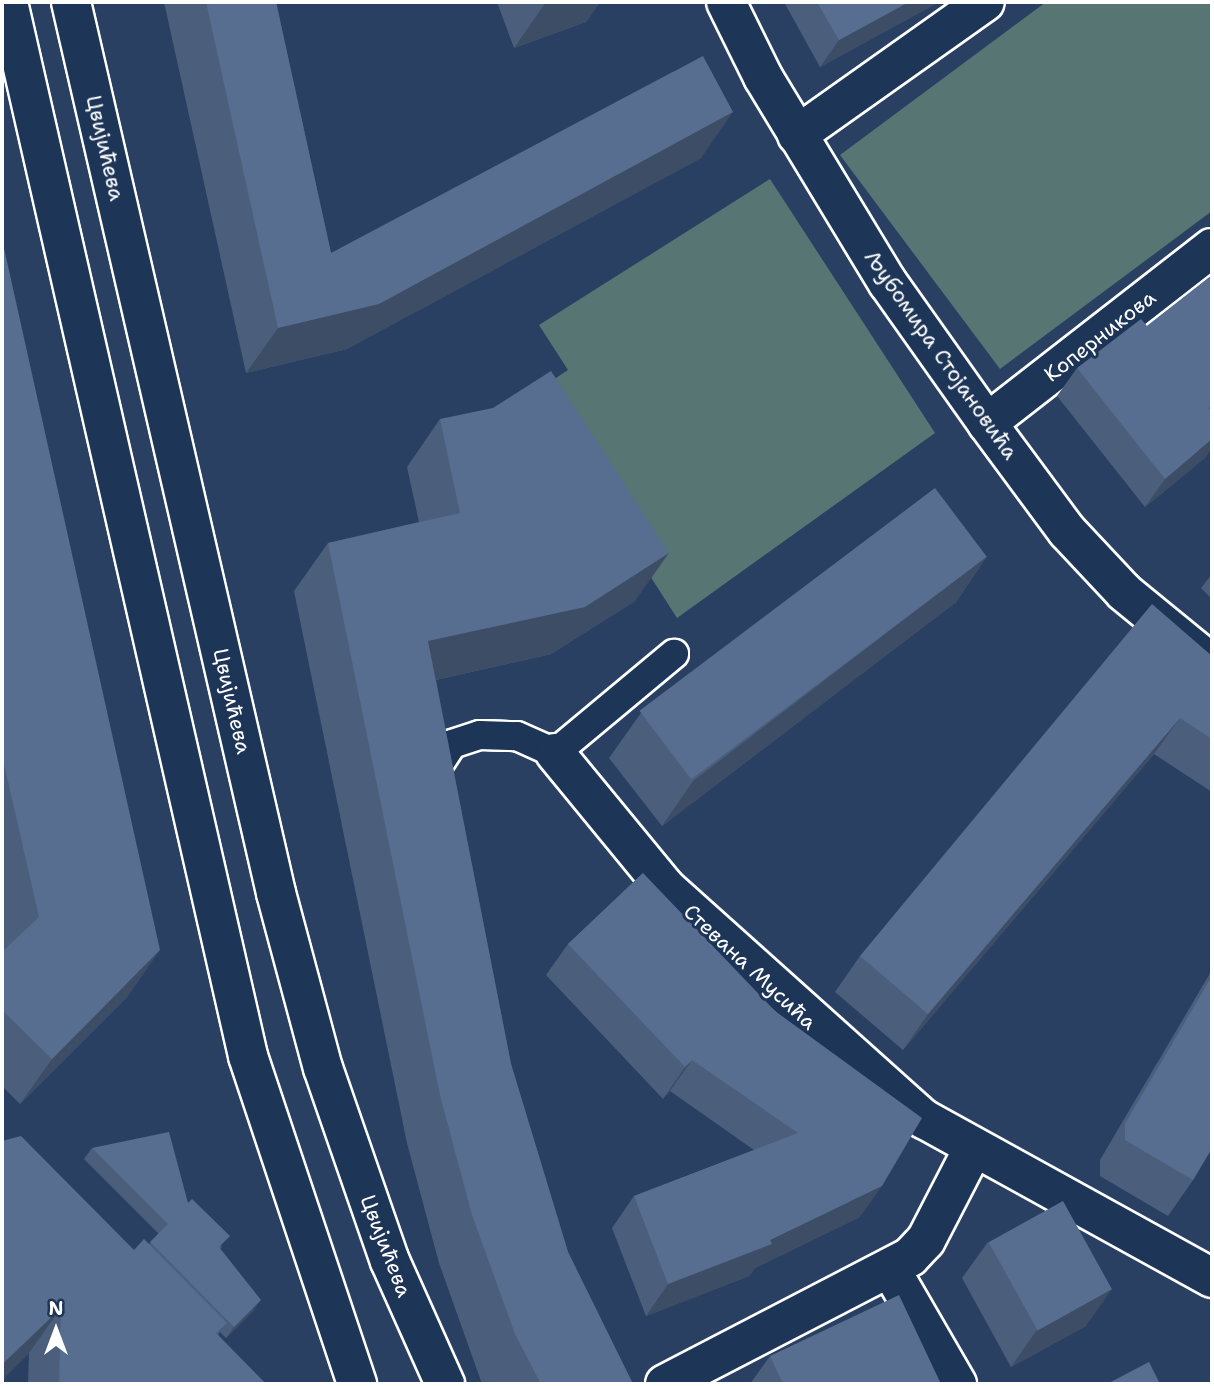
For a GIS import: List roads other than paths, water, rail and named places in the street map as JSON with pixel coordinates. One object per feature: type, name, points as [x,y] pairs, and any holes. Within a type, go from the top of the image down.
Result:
[{"type":"main road","points":[[8,2],[248,1056],[357,1384]]},
{"type":"main road","name":"Цвијићева","points":[[71,2],[313,1028],[390,1261],[445,1384]]},
{"type":"main road","name":"Љубомира Стојановића","points":[[726,2],[797,135],[888,283],[987,423],[1067,531],[1124,592],[1212,664]]},
{"type":"main road","points":[[797,135],[985,2]]},
{"type":"main road","name":"Коперникова","points":[[987,423],[1212,248]]},
{"type":"main road","name":"Стевана Мусића","points":[[555,753],[665,887],[852,1062],[972,1151],[1212,1278]]},
{"type":"main road","points":[[665,1384],[891,1270],[926,1240],[972,1151]]},
{"type":"main road","points":[[891,1270],[957,1384]]},
{"type":"lane","points":[[434,804],[431,772],[452,744],[501,734],[555,753],[674,654]]}]
